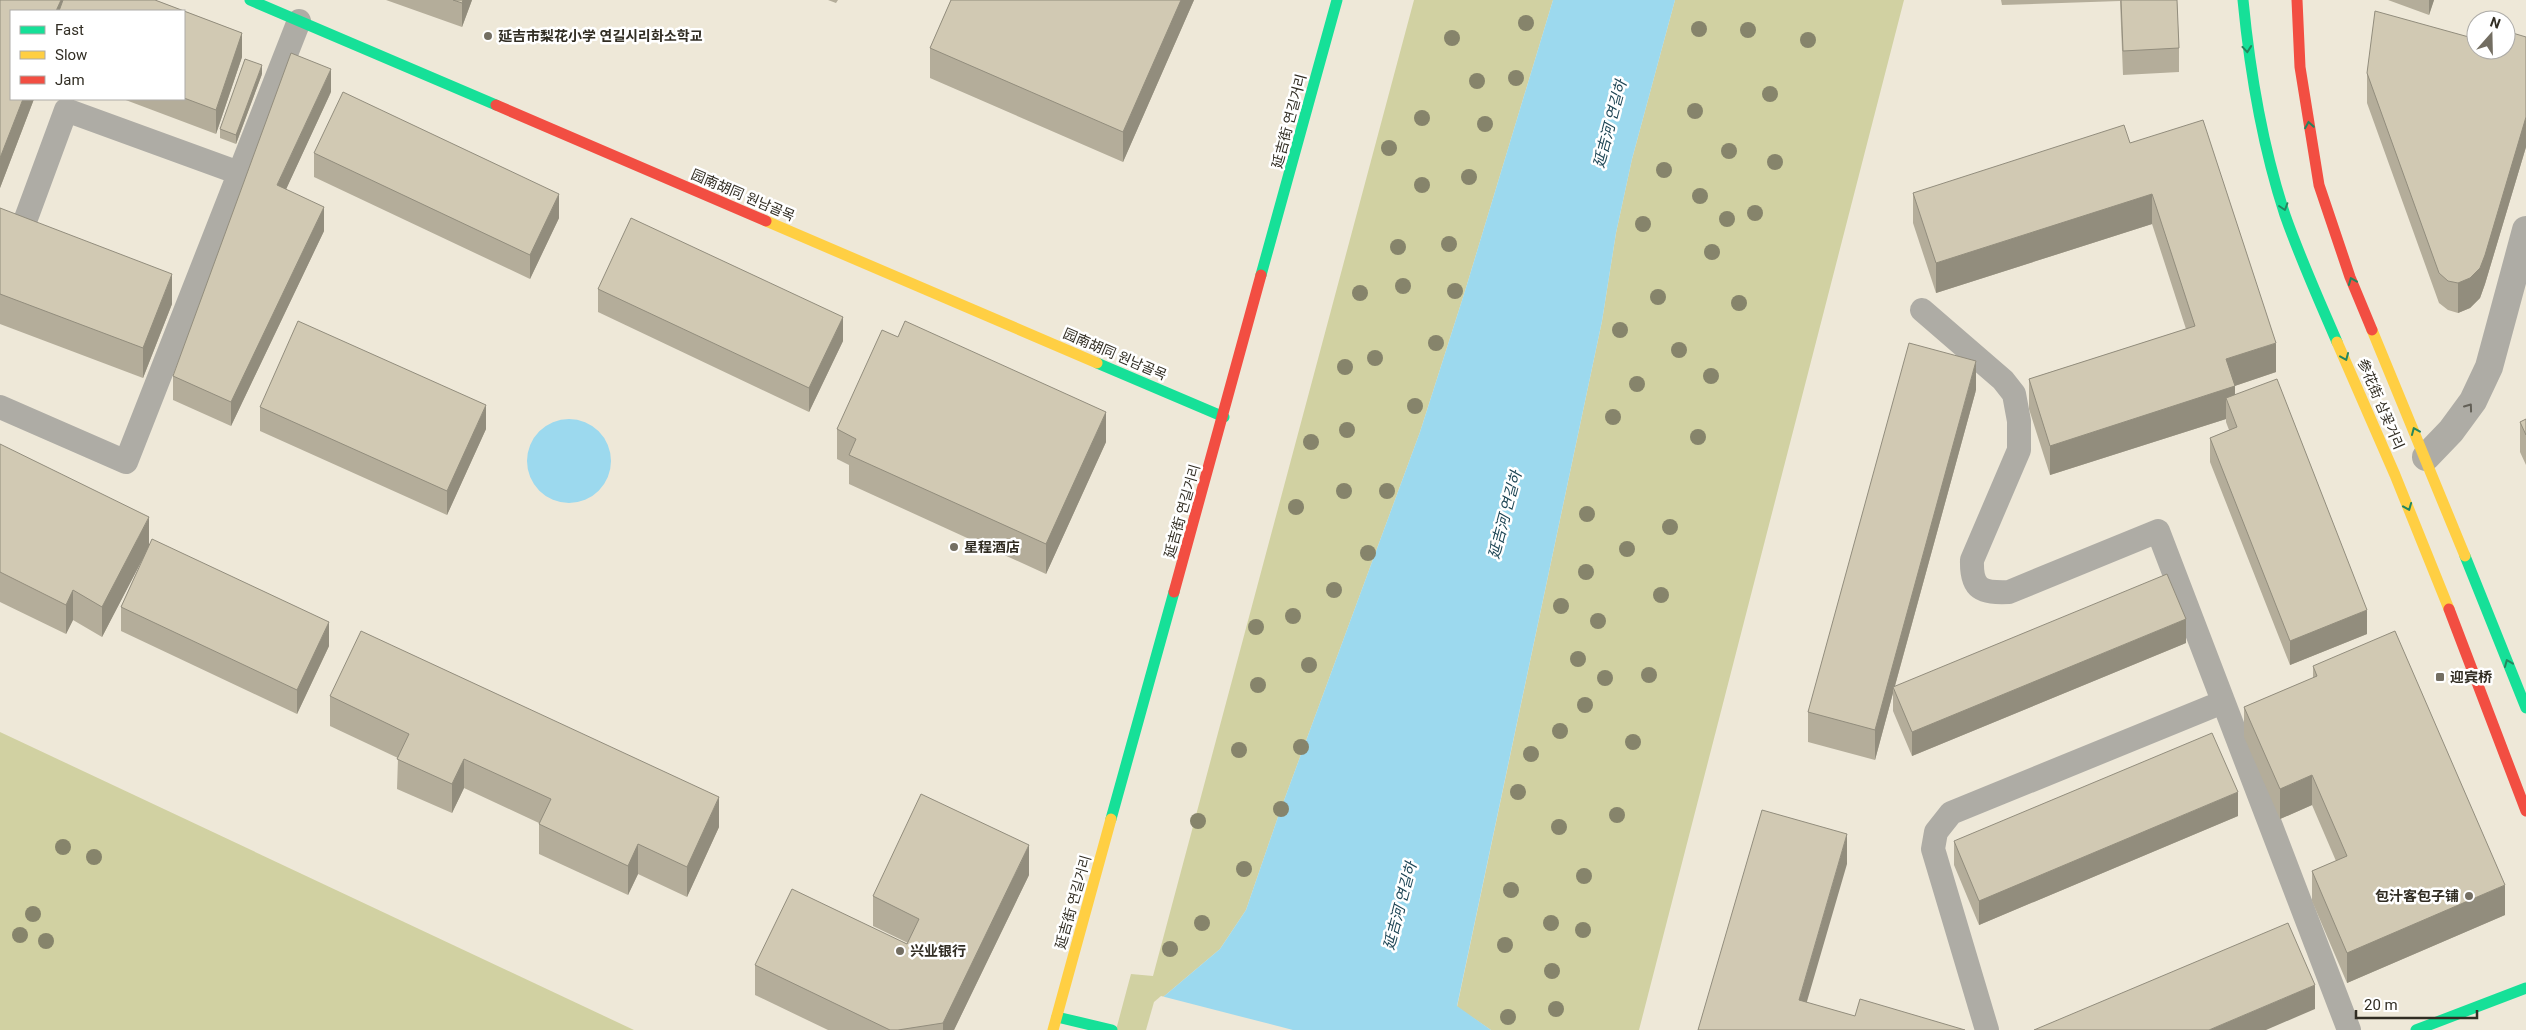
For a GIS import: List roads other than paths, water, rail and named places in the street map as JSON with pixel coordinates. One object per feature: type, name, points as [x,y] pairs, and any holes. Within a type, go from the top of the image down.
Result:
[{"type":"street","name":"园南胡同 원남골목","points":[[250,0],[1224,417]]},
{"type":"street","name":"延吉街 연길거리","points":[[1053,1030],[1224,417],[1337,0]]},
{"type":"street","name":"参花街 삼꽃거리","points":[[2243,0],[2248,59],[2260,120],[2273,174],[2296,244],[2409,508],[2526,811]]},
{"type":"street","name":"参花街 삼꽃거리","points":[[2297,0],[2300,67],[2319,185],[2350,277],[2426,457],[2526,708]]},
{"type":"street","points":[[2426,457],[2451,431],[2473,401],[2489,367],[2526,230]]},
{"type":"street","points":[[2416,1030],[2526,988]]},
{"type":"street","points":[[1057,1016],[1112,1030]]},
{"type":"lane","points":[[0,408],[126,462],[183,291],[239,173],[299,21]]},
{"type":"lane","points":[[57,245],[21,232],[66,110],[239,173]]},
{"type":"lane","points":[[1922,310],[2003,380],[2014,394],[2019,421],[2019,450],[1972,560],[1971,577],[1978,587],[1992,593],[2010,592],[2158,531],[2349,1030]]},
{"type":"lane","points":[[1987,1030],[1933,849],[1936,832],[1951,813],[2223,702]]},
{"type":"water","name":"延吉河 연길하","points":[[1553,0],[1675,0],[1632,159],[1616,233],[1602,321],[1457,1006],[1491,1030],[1149,1030],[1156,1003],[1220,949],[1246,910],[1279,814],[1420,432],[1465,291]]},
{"type":"water","points":[[569,419],[585,422],[599,431],[608,445],[611,461],[608,477],[599,491],[585,500],[569,503],[553,500],[539,491],[530,477],[527,461],[530,445],[539,431],[553,422]]},
{"type":"place","name":"延吉市梨花小学 연길시리화소학교","points":[[488,36]]},
{"type":"place","name":"星程酒店","points":[[954,547]]},
{"type":"place","name":"迎宾桥","points":[[2440,677]]},
{"type":"place","name":"包汁客包子铺","points":[[2469,896]]},
{"type":"place","name":"兴业银行","points":[[900,951]]}]
